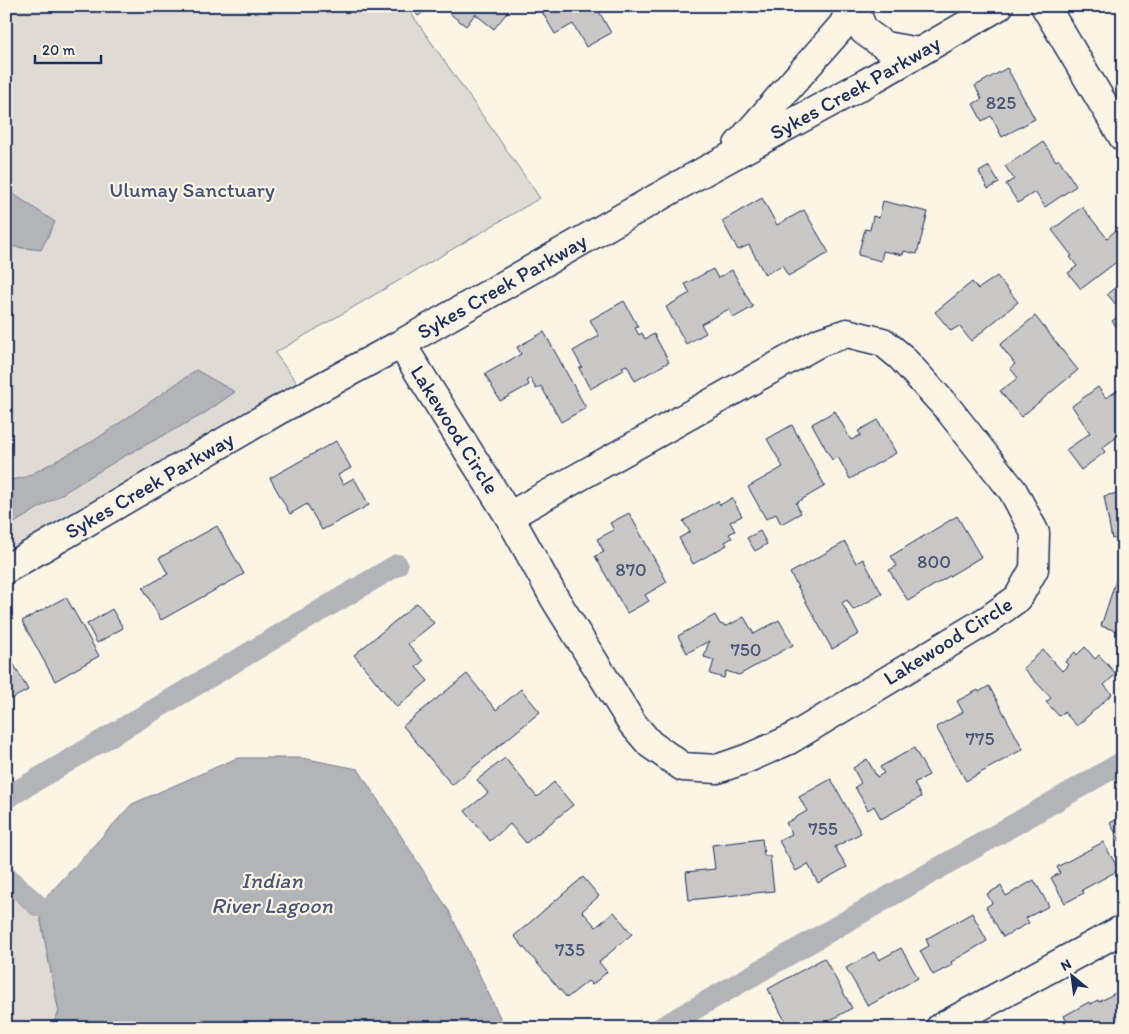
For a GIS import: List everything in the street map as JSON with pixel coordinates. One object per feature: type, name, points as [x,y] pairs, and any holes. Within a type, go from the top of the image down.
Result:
[{"type":"street","points":[[853,6],[864,31],[885,46],[919,52]]},
{"type":"street","points":[[726,159],[843,25],[853,6]]},
{"type":"street","name":"Sykes Creek Parkway","points":[[6,569],[278,411],[401,344],[999,6]]},
{"type":"street","points":[[1045,6],[1123,137]]},
{"type":"street","name":"Lakewood Circle","points":[[401,344],[509,516],[554,598],[632,723],[650,744],[683,767],[717,769],[746,759],[789,740],[989,619],[1018,598],[1034,569],[1035,533],[1013,491],[948,410],[901,357],[883,342],[847,333],[820,342],[509,516]]},
{"type":"street","points":[[940,1028],[1123,929]]},
{"type":"green space","name":"Ulumay Sanctuary","points":[[6,6],[406,6],[540,198],[275,353],[306,395],[6,570]]},
{"type":"green space","points":[[6,877],[38,906],[59,1012],[51,1028],[6,1028]]},
{"type":"water","points":[[6,189],[55,222],[41,250],[6,246]]},
{"type":"water","points":[[196,370],[235,392],[202,415],[121,458],[6,528],[6,481],[26,477],[95,440]]},
{"type":"water","name":"Indian River Lagoon","points":[[237,758],[302,758],[358,769],[449,911],[505,1028],[51,1028],[59,1012],[38,906],[132,804]]},
{"type":"building","points":[[411,6],[432,6],[418,16]]},
{"type":"building","points":[[454,6],[512,6],[494,29],[475,14],[466,26],[449,13]]},
{"type":"building","points":[[548,6],[596,6],[611,33],[586,47],[573,24],[555,34],[541,10]]},
{"type":"building","points":[[1007,68],[1035,119],[1002,137],[991,116],[982,121],[973,104],[982,99],[975,86]]},
{"type":"building","points":[[1043,142],[1056,161],[1059,159],[1076,186],[1045,207],[1035,192],[1018,203],[1006,184],[1014,179],[1005,166]]},
{"type":"building","points":[[989,166],[999,183],[988,189],[979,172]]},
{"type":"building","points":[[762,198],[777,225],[804,210],[829,253],[788,276],[782,265],[765,275],[749,245],[738,250],[722,221]]},
{"type":"building","points":[[883,201],[928,212],[917,254],[904,251],[903,255],[883,251],[881,261],[858,255],[865,229],[870,230],[873,216],[879,218]]},
{"type":"building","points":[[1082,207],[1107,238],[1115,231],[1123,241],[1123,257],[1081,289],[1068,273],[1077,266],[1070,257],[1072,256],[1052,230]]},
{"type":"building","points":[[713,269],[718,278],[732,270],[753,307],[733,318],[729,309],[701,324],[706,333],[686,344],[666,307],[690,293],[685,284]]},
{"type":"building","points":[[997,276],[1018,302],[971,341],[959,326],[951,331],[935,312],[972,282],[978,289]]},
{"type":"building","points":[[1123,281],[1123,313],[1107,294]]},
{"type":"building","points":[[624,301],[638,327],[635,328],[639,335],[642,333],[645,339],[654,334],[669,362],[635,381],[627,365],[622,367],[624,370],[590,389],[579,368],[582,367],[573,351],[599,336],[590,320]]},
{"type":"building","points":[[1123,313],[1123,335],[1112,321]]},
{"type":"building","points":[[1035,316],[1078,370],[1021,417],[1000,391],[1018,378],[1010,368],[1015,364],[1000,345]]},
{"type":"building","points":[[544,332],[586,408],[561,422],[541,386],[536,389],[530,378],[527,380],[529,385],[500,401],[485,374],[521,354],[517,347]]},
{"type":"building","points":[[1098,387],[1106,398],[1118,390],[1123,397],[1123,430],[1116,434],[1118,436],[1102,448],[1105,452],[1081,470],[1066,450],[1090,433],[1072,406]]},
{"type":"building","points":[[835,411],[851,440],[861,435],[858,431],[878,420],[896,453],[850,479],[838,457],[832,460],[812,424]]},
{"type":"building","points":[[792,425],[825,486],[796,503],[801,513],[781,524],[776,514],[766,519],[748,487],[783,467],[767,439]]},
{"type":"building","points":[[336,441],[351,468],[338,475],[343,484],[354,478],[369,505],[322,530],[307,504],[290,514],[270,478]]},
{"type":"building","points":[[1123,492],[1123,558],[1120,559],[1116,538],[1112,539],[1104,496]]},
{"type":"building","points":[[732,498],[742,516],[730,522],[735,531],[729,534],[732,538],[725,542],[727,545],[693,564],[679,538],[690,532],[683,521],[718,501],[720,505]]},
{"type":"building","points":[[629,513],[667,582],[645,595],[649,601],[627,613],[595,556],[604,552],[597,539],[614,530],[610,523]]},
{"type":"building","points":[[957,516],[981,557],[908,601],[889,570],[897,566],[891,556]]},
{"type":"building","points":[[217,526],[244,574],[161,620],[143,588],[168,574],[159,558]]},
{"type":"building","points":[[760,531],[767,544],[755,551],[747,538]]},
{"type":"building","points":[[845,542],[856,563],[863,559],[882,594],[853,610],[847,600],[842,603],[859,634],[832,649],[790,573]]},
{"type":"building","points":[[1117,577],[1123,578],[1123,633],[1101,626]]},
{"type":"building","points":[[66,597],[99,656],[55,681],[22,621]]},
{"type":"building","points":[[417,603],[434,623],[408,644],[423,661],[416,667],[428,681],[397,707],[354,655]]},
{"type":"building","points":[[112,609],[123,628],[97,643],[87,624]]},
{"type":"building","points":[[715,615],[720,624],[727,626],[744,617],[754,634],[779,620],[793,645],[739,675],[726,671],[724,678],[710,674],[714,660],[704,657],[709,641],[687,653],[678,636]]},
{"type":"building","points":[[1085,647],[1095,659],[1099,655],[1116,674],[1104,685],[1112,694],[1077,726],[1064,712],[1059,716],[1046,702],[1051,698],[1023,668],[1043,650],[1062,671],[1068,665],[1065,662],[1075,652],[1077,655]]},
{"type":"building","points":[[6,650],[28,690],[6,702]]},
{"type":"building","points":[[467,674],[496,710],[521,689],[540,712],[452,785],[403,726]]},
{"type":"building","points":[[989,686],[1023,749],[966,781],[936,727],[963,712],[957,701]]},
{"type":"building","points":[[914,748],[929,775],[914,783],[921,797],[881,819],[874,806],[868,810],[855,787],[861,783],[853,768],[867,759],[877,777],[884,773],[880,767]]},
{"type":"building","points":[[505,758],[537,797],[554,782],[573,805],[526,843],[510,824],[490,841],[465,811],[488,793],[477,780]]},
{"type":"building","points":[[831,779],[861,833],[835,847],[847,867],[818,883],[808,864],[796,871],[779,841],[792,834],[786,823],[807,811],[799,797]]},
{"type":"building","points":[[1123,816],[1123,846],[1110,823]]},
{"type":"building","points":[[762,839],[764,856],[770,856],[774,891],[689,900],[686,872],[715,869],[712,845]]},
{"type":"building","points":[[1103,842],[1119,870],[1082,890],[1084,893],[1065,903],[1051,878],[1060,873],[1057,867]]},
{"type":"building","points":[[583,877],[599,896],[582,911],[596,927],[614,912],[632,934],[599,962],[607,972],[592,985],[588,981],[567,998],[514,936]]},
{"type":"building","points":[[1034,880],[1049,906],[1026,918],[1029,923],[1003,937],[986,907],[992,903],[987,894],[1001,886],[1006,896]]},
{"type":"building","points":[[972,913],[987,941],[951,962],[952,965],[933,975],[920,951],[929,946],[926,939]]},
{"type":"building","points":[[901,948],[918,978],[868,1006],[846,968],[874,952],[879,960]]},
{"type":"building","points":[[824,958],[852,1008],[817,1028],[789,1028],[768,989]]},
{"type":"building","points":[[1117,992],[1123,1002],[1123,1028],[1070,1028],[1064,1016],[1089,1002],[1090,1004],[1098,1000],[1099,1002]]},
{"type":"waterway","points":[[6,798],[397,565]]},
{"type":"waterway","points":[[661,1028],[1123,762]]},
{"type":"waterway","points":[[6,877],[38,906]]}]
